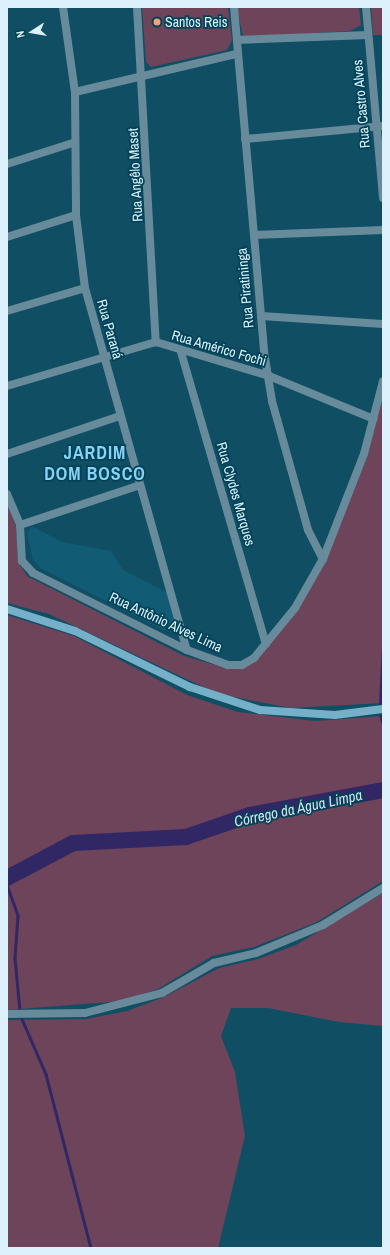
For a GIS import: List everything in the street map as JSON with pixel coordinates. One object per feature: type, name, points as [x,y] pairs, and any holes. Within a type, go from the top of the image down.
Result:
[{"type":"main road","points":[[7,609],[75,631],[190,687],[260,710],[335,715],[383,709]]},
{"type":"street","name":"Rua Paraná","points":[[63,7],[75,92],[73,143],[76,215],[85,288],[187,650]]},
{"type":"street","name":"Rua Angêlo Maset","points":[[137,7],[156,342]]},
{"type":"street","name":"Rua Piratininga","points":[[234,7],[237,40],[236,54],[261,316],[272,401],[308,530],[323,559]]},
{"type":"street","name":"Rua Castro Alves","points":[[366,7],[379,127],[383,198]]},
{"type":"street","points":[[237,40],[368,35]]},
{"type":"street","points":[[75,92],[236,54]]},
{"type":"street","points":[[245,139],[379,127]]},
{"type":"street","points":[[7,164],[73,143]]},
{"type":"street","points":[[7,237],[76,215]]},
{"type":"street","points":[[254,235],[383,230]]},
{"type":"street","points":[[7,311],[85,288]]},
{"type":"street","points":[[261,316],[383,324]]},
{"type":"street","name":"Rua Américo Fochi","points":[[7,386],[156,342],[181,352],[269,376],[374,419]]},
{"type":"street","name":"Rua Clydes Marques","points":[[181,352],[266,644]]},
{"type":"street","points":[[374,419],[383,381]]},
{"type":"street","points":[[7,454],[120,416]]},
{"type":"street","name":"Rua Antônio Alves Lima","points":[[7,494],[20,526],[22,561],[33,573],[187,650],[228,665],[242,665],[254,658],[295,608],[323,559],[364,454],[374,419]]},
{"type":"street","points":[[20,526],[140,485]]},
{"type":"street","points":[[7,1014],[85,1013],[162,993],[214,962],[256,953],[323,925],[383,888]]},
{"type":"shaded area","points":[[142,7],[228,7],[232,40],[227,50],[151,67],[146,62]]},
{"type":"shaded area","points":[[237,7],[359,7],[361,25],[350,31],[243,37]]},
{"type":"shaded area","points":[[371,7],[383,7],[383,35],[373,35]]},
{"type":"shaded area","points":[[383,397],[383,703],[291,708],[218,694],[49,614],[7,603],[7,502],[16,527],[18,562],[27,576],[184,656],[226,668],[255,661],[296,613],[324,564],[367,457]]},
{"type":"shaded area","points":[[32,526],[62,542],[111,551],[123,570],[168,593],[176,628],[168,631],[161,629],[40,568],[33,560],[27,533]]},
{"type":"shaded area","points":[[7,615],[74,636],[187,695],[238,712],[315,721],[383,716],[383,881],[317,922],[254,947],[212,956],[158,989],[122,1001],[7,1010]]},
{"type":"shaded area","points":[[383,893],[383,1026],[339,1022],[268,1008],[231,1008],[221,1036],[235,1072],[245,1136],[218,1248],[7,1248],[7,1020],[86,1019],[127,1011],[164,997],[219,968],[258,959],[296,945]]},
{"type":"waterway","points":[[380,704],[383,645]]},
{"type":"waterway","points":[[381,716],[383,723]]},
{"type":"waterway","points":[[381,790],[383,781]]},
{"type":"waterway","name":"Córrego da Água Limpa","points":[[7,878],[73,843],[186,837],[250,815],[383,790]]},
{"type":"waterway","points":[[7,885],[18,916],[15,958],[20,1011]]},
{"type":"waterway","points":[[22,1019],[46,1074],[91,1248]]},
{"type":"place","name":"Santos Reis","points":[[157,22]]},
{"type":"district","name":"JARDIM DOM BOSCO","points":[[95,464]]}]
